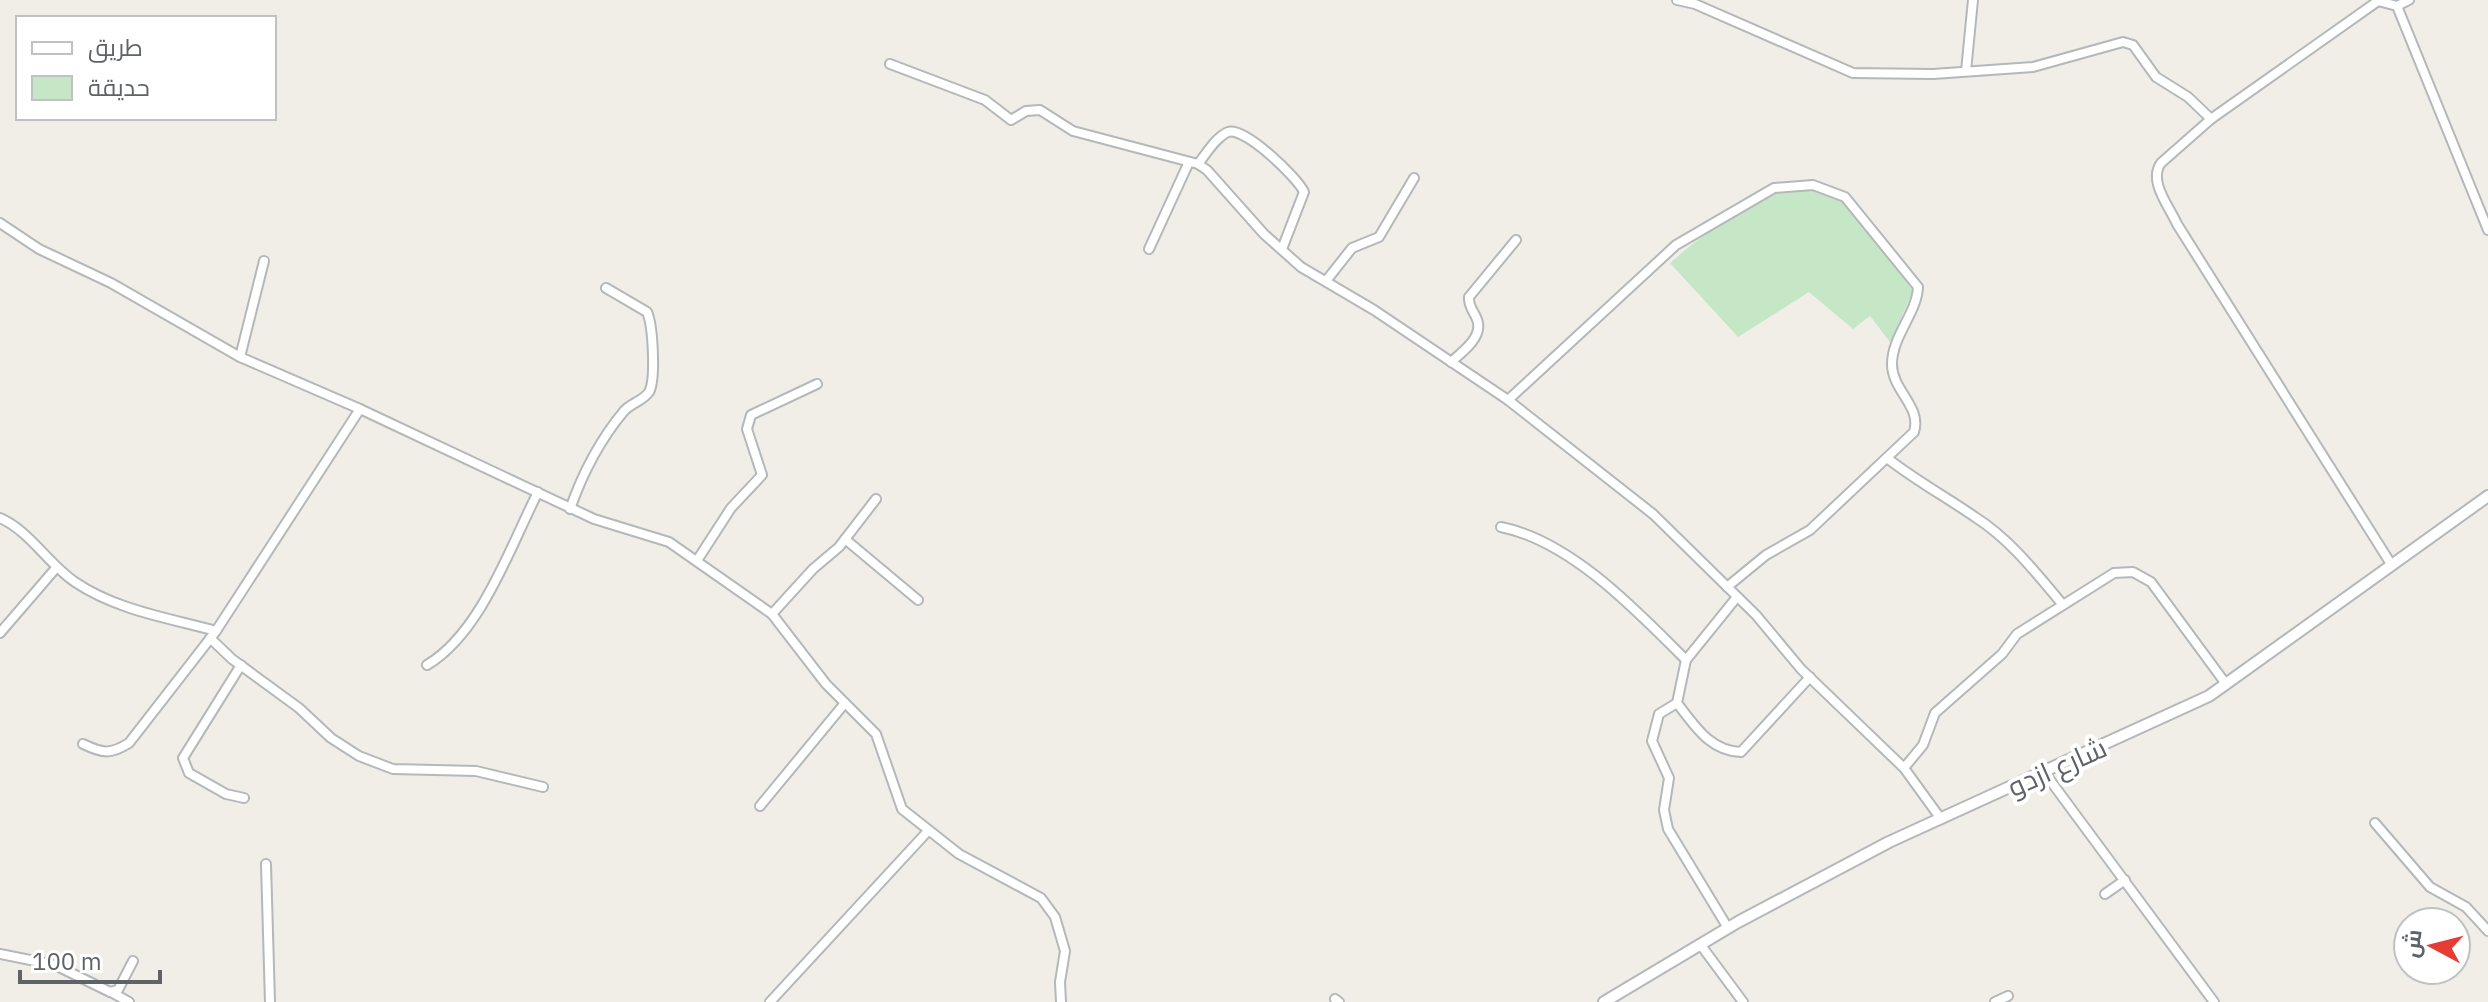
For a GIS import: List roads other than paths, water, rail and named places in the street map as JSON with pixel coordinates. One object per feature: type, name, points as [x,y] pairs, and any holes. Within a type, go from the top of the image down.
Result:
[{"type":"street","points":[[1677,0],[1695,4],[1853,73],[1966,71],[2060,62],[2123,42],[2133,45],[2156,77],[2188,97],[2211,119]]},
{"type":"street","points":[[1966,71],[1973,0]]},
{"type":"street","points":[[2391,564],[2177,224],[2156,180],[2156,170],[2211,119],[2378,1],[2397,6],[2409,0]]},
{"type":"street","points":[[2397,6],[2488,230]]},
{"type":"street","points":[[890,64],[985,100],[1011,120],[1026,111],[1040,110],[1073,131],[1194,163],[1282,249],[1508,400],[1653,514],[1737,597],[1810,677],[1904,768],[1941,819]]},
{"type":"street","points":[[1149,249],[1194,163],[1225,133],[1233,130],[1245,134],[1289,173],[1304,192],[1282,249]]},
{"type":"street","points":[[1326,281],[1352,248],[1379,237],[1414,178]]},
{"type":"street","points":[[1508,400],[1693,233],[1774,188],[1813,185],[1855,205],[1918,287],[1892,363],[1895,380],[1912,407],[1917,423],[1914,432],[1810,530],[1766,555],[1727,587]]},
{"type":"street","points":[[0,223],[39,249],[111,283],[240,357],[360,409],[570,509],[669,542],[698,559],[772,614],[845,703],[876,734],[897,800],[928,831],[959,854],[1041,898],[1063,935],[1061,1002]]},
{"type":"street","points":[[1451,362],[1477,334],[1478,323],[1469,306],[1469,297],[1516,240]]},
{"type":"street","points":[[240,357],[264,261]]},
{"type":"street","points":[[570,509],[585,468],[607,432],[628,407],[644,398],[651,386],[651,331],[647,312],[606,288]]},
{"type":"street","points":[[698,559],[731,508],[762,475],[747,429],[751,415],[817,384]]},
{"type":"street","points":[[83,744],[102,753],[115,752],[129,743],[213,634],[360,409]]},
{"type":"street","points":[[1887,458],[1947,502],[1976,517],[2024,560],[2063,605]]},
{"type":"street","points":[[427,665],[453,645],[478,611],[538,492]]},
{"type":"street","name":"شارع ازدو","points":[[1604,1002],[1728,928],[1889,842],[2171,717],[2226,684],[2488,496]]},
{"type":"street","points":[[772,614],[845,539],[876,499]]},
{"type":"street","points":[[0,518],[25,535],[56,568],[105,597],[213,634],[241,665],[299,708],[331,738],[359,756],[393,769],[476,771],[543,787]]},
{"type":"street","points":[[1501,527],[1527,532],[1556,549],[1630,604],[1686,660]]},
{"type":"street","points":[[845,539],[918,600]]},
{"type":"street","points":[[0,633],[56,568]]},
{"type":"street","points":[[1904,768],[1923,745],[1935,713],[2002,654],[2017,634],[2114,573],[2125,570],[2143,575],[2226,684]]},
{"type":"street","points":[[1728,928],[1665,820],[1669,778],[1652,741],[1659,714],[1677,703],[1686,660],[1737,597]]},
{"type":"street","points":[[241,665],[183,758],[189,773],[226,794],[244,798]]},
{"type":"street","points":[[1677,703],[1717,747],[1741,752],[1810,677]]},
{"type":"street","points":[[760,806],[845,703]]},
{"type":"street","points":[[2044,772],[2214,1002]]},
{"type":"street","points":[[2375,823],[2430,887],[2466,907],[2488,931]]},
{"type":"street","points":[[770,1002],[928,831]]},
{"type":"street","points":[[266,864],[270,1002]]},
{"type":"street","points":[[2105,894],[2125,880]]},
{"type":"street","points":[[1700,944],[1743,1002]]},
{"type":"street","points":[[0,954],[55,965],[129,1002]]},
{"type":"street","points":[[110,992],[118,990],[133,961]]},
{"type":"street","points":[[1995,1002],[2008,996]]}]
